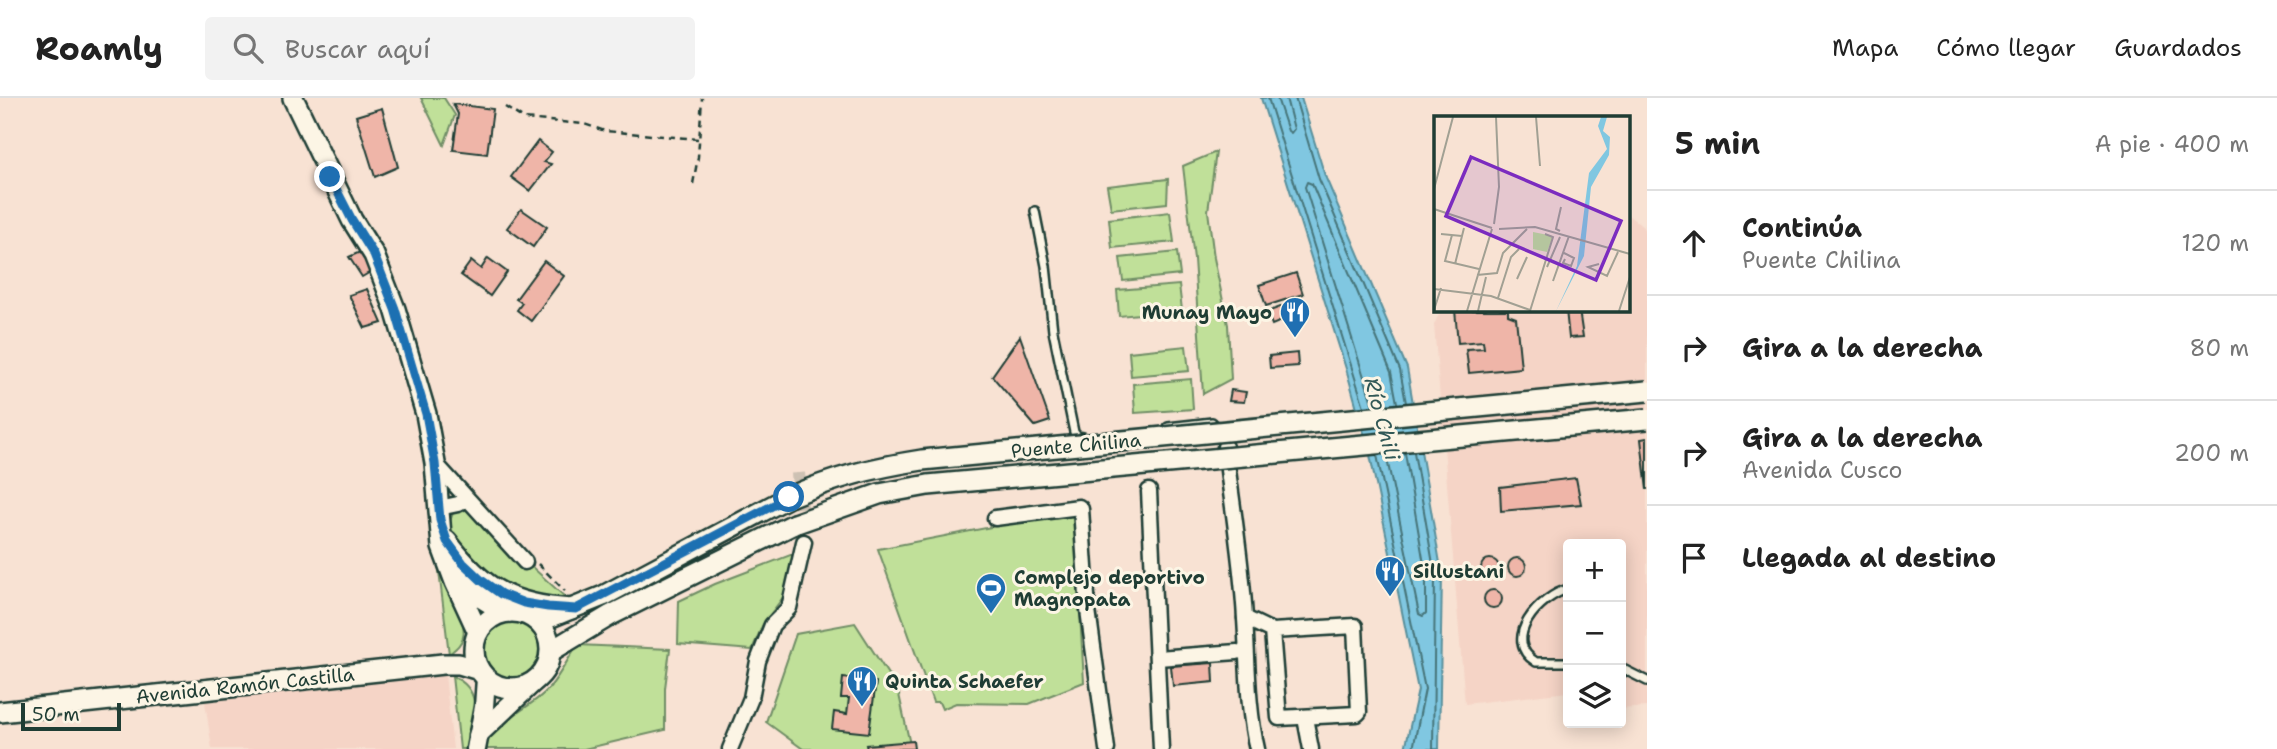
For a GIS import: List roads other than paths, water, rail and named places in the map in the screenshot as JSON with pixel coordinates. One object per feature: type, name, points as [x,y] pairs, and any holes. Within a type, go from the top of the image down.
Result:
[{"type":"main road","points":[[293,98],[346,209],[381,270],[426,414],[435,463],[442,547],[476,637],[474,656],[482,674],[494,684],[513,688],[530,683],[537,679],[547,666],[551,651],[549,638],[540,622],[527,614],[504,612],[478,596],[461,575],[447,541],[440,514]]},
{"type":"main road","name":"Puente Chilina","points":[[540,622],[789,497],[871,468],[922,460],[1647,391]]},
{"type":"main road","name":"Puente Chilina","points":[[551,651],[611,615],[794,524],[879,494],[928,485],[1647,419]]},
{"type":"main road","points":[[447,541],[463,563],[501,594],[524,603],[548,607],[574,603]]},
{"type":"main road","points":[[449,663],[476,637],[488,619],[504,612]]},
{"type":"main road","name":"Avenida Ramón Castilla","points":[[0,712],[449,663],[459,663],[482,674]]},
{"type":"street","points":[[1232,447],[1246,657],[1257,749]]},
{"type":"street","points":[[435,463],[525,562]]},
{"type":"street","points":[[1149,491],[1161,749]]},
{"type":"street","points":[[440,514],[467,499]]},
{"type":"street","points":[[995,519],[1079,507],[1081,509],[1088,610],[1107,749]]},
{"type":"street","points":[[730,749],[751,698],[758,661],[772,625],[789,608],[804,542]]},
{"type":"street","points":[[1245,618],[1272,631],[1352,625],[1356,628],[1359,712],[1354,715],[1280,719],[1277,716],[1272,631]]},
{"type":"street","points":[[1158,658],[1237,652]]},
{"type":"street","points":[[477,742],[484,708],[482,674]]},
{"type":"street","points":[[477,742],[537,679]]},
{"type":"street","points":[[1305,718],[1311,749]]},
{"type":"lane","points":[[1035,211],[1046,266],[1053,331],[1077,436],[1212,422],[1218,426],[1232,447]]},
{"type":"lane","points":[[1252,447],[1325,444]]},
{"type":"lane","points":[[1563,591],[1536,608],[1526,623],[1523,643],[1526,653],[1536,663],[1563,662]]},
{"type":"lane","points":[[1626,670],[1647,681]]},
{"type":"water","name":"Río Chili","points":[[1261,98],[1301,98],[1325,176],[1407,368],[1442,575],[1439,749],[1405,749],[1418,690],[1370,455],[1347,372]]},
{"type":"tunnel","points":[[798,473],[804,542]]},
{"type":"place","name":"Munay Mayo","points":[[1295,339]]},
{"type":"place","name":"Sillustani","points":[[1390,598]]},
{"type":"place","name":"Complejo deportivo Magnopata","points":[[991,615]]},
{"type":"place","name":"Quinta Schaefer","points":[[862,708]]}]
